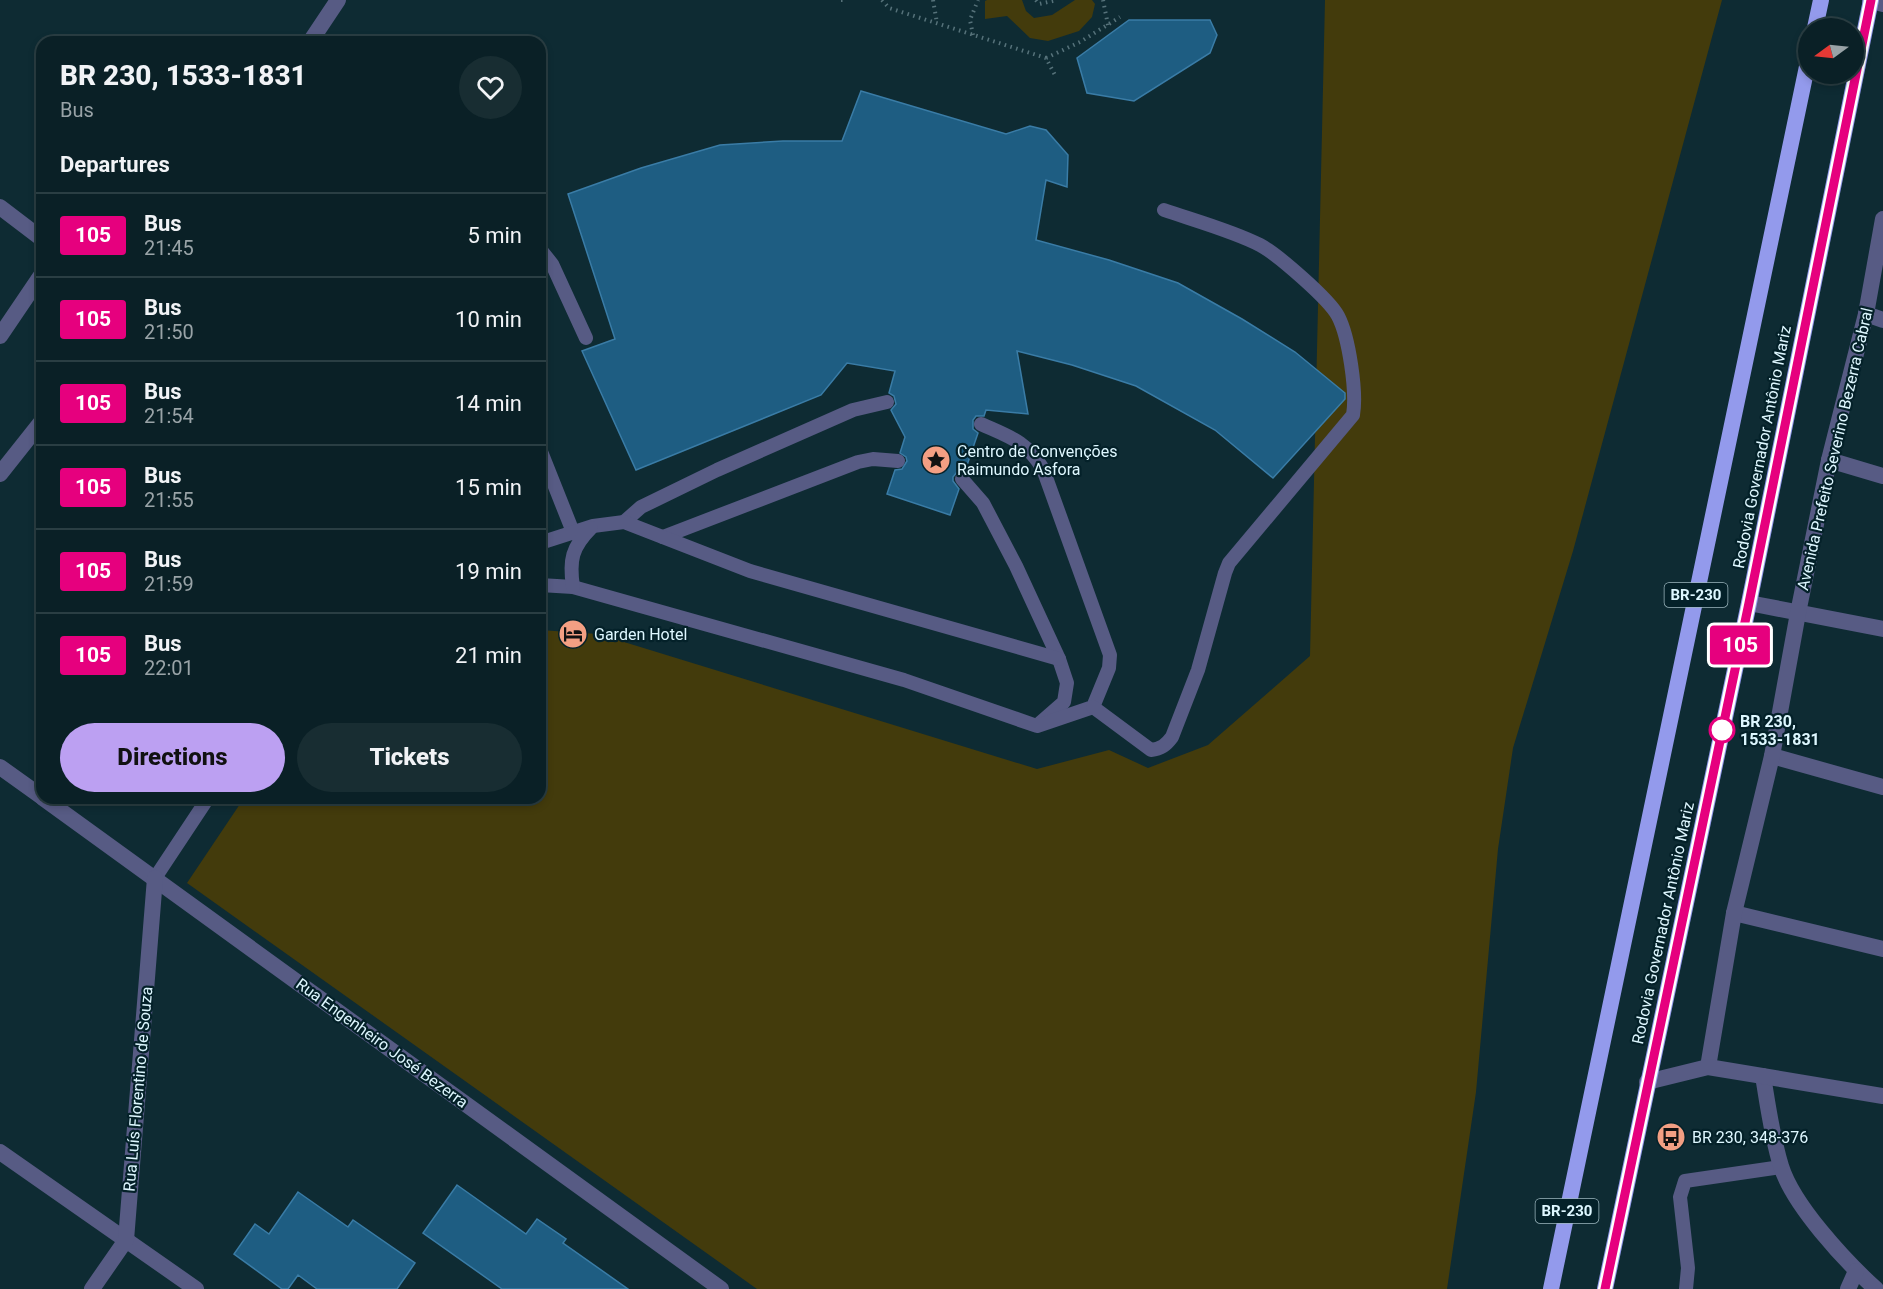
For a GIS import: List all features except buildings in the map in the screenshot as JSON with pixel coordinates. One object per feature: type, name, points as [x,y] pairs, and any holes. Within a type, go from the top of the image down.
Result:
[{"type":"highway","points":[[1817,18],[1821,0]]},
{"type":"highway","name":"Rodovia Governador Antônio Mariz","points":[[1605,1289],[1749,603],[1871,0]]},
{"type":"highway","name":"Rodovia Governador Antônio Mariz","points":[[1551,1289],[1803,84]]},
{"type":"street","points":[[314,36],[338,0]]},
{"type":"street","points":[[1871,0],[1883,4]]},
{"type":"street","points":[[0,207],[36,234]]},
{"type":"street","name":"Avenida Prefeito Severino Bezerra Cabral","points":[[1708,1067],[1734,913],[1772,756],[1829,460],[1866,314],[1883,219]]},
{"type":"street","points":[[0,336],[36,283]]},
{"type":"street","points":[[1866,314],[1883,320]]},
{"type":"street","points":[[0,474],[36,429]]},
{"type":"street","points":[[1829,460],[1883,476]]},
{"type":"street","points":[[1749,603],[1883,629]]},
{"type":"street","points":[[1772,756],[1883,787]]},
{"type":"street","name":"Rua Engenheiro José Bezerra","points":[[0,767],[36,792]]},
{"type":"street","name":"Rua Engenheiro José Bezerra","points":[[53,804],[721,1289]]},
{"type":"street","name":"Rua Luís Florentino de Souza","points":[[126,1240],[155,878]]},
{"type":"street","points":[[1734,913],[1883,948]]},
{"type":"street","points":[[1647,1082],[1708,1067],[1883,1096]]},
{"type":"street","points":[[1763,1076],[1781,1167],[1798,1202],[1856,1271],[1876,1289]]},
{"type":"street","points":[[0,1152],[196,1289]]},
{"type":"street","points":[[92,1289],[126,1240]]},
{"type":"street","points":[[1848,1289],[1856,1271]]},
{"type":"lane","points":[[1093,706],[1151,750],[1159,749],[1167,743],[1172,737],[1198,670],[1224,573],[1229,563],[1353,415],[1356,400],[1344,328],[1337,314],[1323,299],[1274,254],[1258,244],[1164,210]]},
{"type":"lane","points":[[546,256],[552,264],[586,338]]},
{"type":"lane","points":[[624,522],[642,507],[717,470],[853,410],[887,402]]},
{"type":"lane","points":[[546,585],[573,587],[904,681],[1037,726],[1093,706],[1109,668],[1110,655],[1043,469],[1033,454],[1020,442],[981,424]]},
{"type":"lane","points":[[663,537],[858,462],[873,459],[898,461]]},
{"type":"lane","points":[[546,464],[573,532]]},
{"type":"lane","points":[[962,479],[983,503],[1059,659],[1066,683],[1064,702],[1037,726]]},
{"type":"lane","points":[[546,541],[593,526],[624,522],[750,571],[1059,659]]},
{"type":"lane","points":[[573,587],[570,567],[575,549],[582,537],[593,526]]},
{"type":"lane","points":[[155,878],[204,804]]},
{"type":"lane","points":[[1686,1289],[1688,1268],[1680,1197],[1685,1181],[1781,1167]]},
{"type":"path","points":[[882,0],[890,8],[1046,58],[1080,42],[1120,17]]},
{"type":"path","points":[[933,0],[937,23]]},
{"type":"path","points":[[973,35],[970,20],[978,0]]},
{"type":"path","points":[[1036,0],[1039,4],[1058,0]]},
{"type":"path","points":[[1103,0],[1108,25]]},
{"type":"path","points":[[1046,58],[1056,77]]},
{"type":"shaded area","points":[[1022,0],[1026,11],[1034,18],[1052,15],[1075,0],[1092,0],[1095,4],[1092,17],[1079,31],[1048,41],[1030,38],[1007,16],[985,19],[985,1]]},
{"type":"shaded area","points":[[1325,0],[1722,0],[1573,551],[1513,748],[1498,849],[1476,1092],[1447,1289],[757,1289],[187,883],[240,804],[546,804],[546,630],[598,634],[1037,769],[1109,750],[1148,768],[1208,745],[1310,656]]},
{"type":"bus line","name":"105","points":[[1605,1289],[1749,603],[1871,0]]},
{"type":"place","name":"Centro de Convenções Raimundo Asfora","points":[[936,460]]},
{"type":"place","name":"Garden Hotel","points":[[573,634]]},
{"type":"place","name":"BR 230, 1533-1831","points":[[1722,730]]},
{"type":"place","name":"BR 230, 348-376","points":[[1671,1137]]}]
